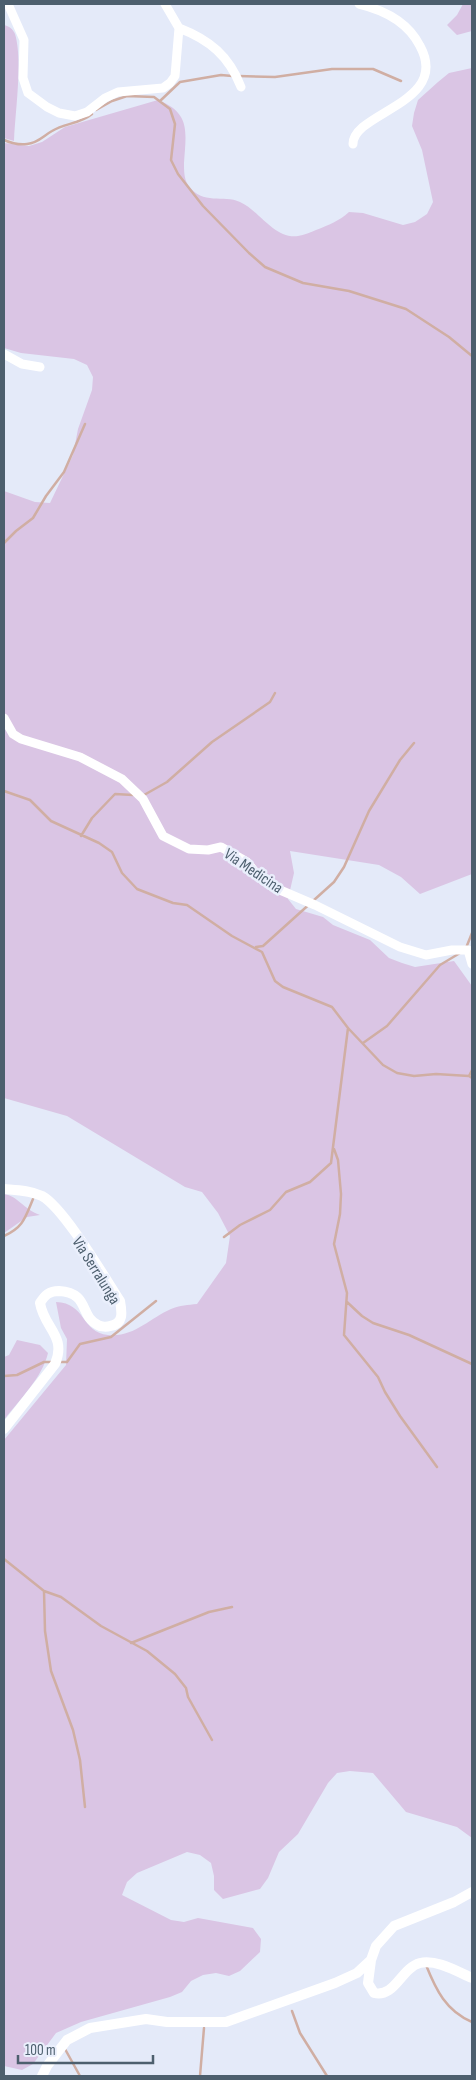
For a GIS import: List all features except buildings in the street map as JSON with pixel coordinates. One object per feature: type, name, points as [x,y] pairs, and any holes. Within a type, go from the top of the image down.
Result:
[{"type":"street","points":[[8,4],[24,40],[22,78],[28,93],[47,107],[60,113],[75,116],[87,112],[105,98],[118,92],[163,88],[170,83],[175,76],[178,28],[164,4]]},
{"type":"street","points":[[353,144],[353,137],[358,131],[413,92],[425,78],[427,67],[426,56],[415,35],[408,28],[380,10],[359,4]]},
{"type":"street","points":[[4,20],[14,20]]},
{"type":"street","points":[[178,28],[213,44],[235,70],[242,88]]},
{"type":"street","points":[[4,354],[22,364],[40,367]]},
{"type":"street","name":"Via Medicina","points":[[4,718],[13,734],[21,739],[80,757],[122,779],[143,799],[163,836],[189,850],[208,850],[221,847],[247,862],[261,879],[280,890],[314,904],[400,947],[426,955],[452,950],[468,950],[472,964]]},
{"type":"street","name":"Via Serralunga","points":[[4,1189],[32,1192],[43,1197],[54,1207],[76,1236],[120,1302],[122,1312],[120,1321],[107,1327],[98,1325],[90,1317],[80,1298],[71,1293],[52,1291],[45,1296],[40,1303],[42,1313],[60,1344],[59,1355],[55,1364],[4,1429]]},
{"type":"street","points":[[472,1892],[454,1902],[394,1926],[376,1946],[370,1960],[368,1983],[374,1993],[380,1994],[389,1991],[405,1972],[420,1963],[440,1965],[472,1978]]},
{"type":"street","points":[[42,2076],[47,2066],[67,2040],[90,2028],[146,2019],[167,2022],[226,2022],[335,1984],[357,1973],[370,1960]]},
{"type":"shaded area","points":[[463,4],[472,4],[472,31],[457,35],[447,25],[457,15]]},
{"type":"shaded area","points":[[4,25],[9,27],[15,34],[17,45],[18,72],[14,141],[4,138]]},
{"type":"shaded area","points":[[472,68],[472,874],[420,894],[401,877],[379,865],[290,851],[294,873],[288,899],[296,909],[323,917],[333,925],[370,940],[389,958],[402,963],[415,967],[454,961],[472,986],[472,1838],[457,1827],[406,1812],[373,1773],[350,1771],[337,1773],[328,1783],[298,1834],[279,1852],[268,1878],[260,1889],[223,1899],[214,1890],[214,1876],[211,1863],[200,1855],[187,1852],[137,1873],[127,1882],[122,1895],[171,1920],[184,1922],[198,1918],[253,1928],[261,1939],[260,1952],[240,1971],[229,1976],[216,1973],[203,1975],[191,1981],[182,1992],[170,1997],[81,2022],[56,2033],[33,2064],[22,2070],[4,2066],[4,1440],[66,1365],[67,1339],[61,1328],[56,1302],[73,1307],[99,1333],[117,1335],[141,1327],[171,1309],[197,1304],[226,1263],[230,1236],[218,1213],[202,1192],[185,1187],[67,1116],[4,1098],[4,491],[35,502],[50,503],[73,455],[78,429],[92,390],[93,377],[87,365],[74,359],[21,353],[4,348],[4,143],[29,146],[42,142],[65,127],[158,100],[169,105],[181,117],[185,133],[185,177],[188,185],[200,195],[240,202],[274,229],[289,236],[300,236],[321,228],[349,212],[363,213],[403,225],[415,222],[427,214],[433,202],[422,150],[412,126],[418,100],[449,73]]},
{"type":"shaded area","points":[[4,1194],[13,1197],[40,1215],[27,1217],[4,1233]]},
{"type":"shaded area","points":[[17,1340],[40,1345],[48,1353],[36,1380],[4,1420],[4,1357],[9,1355]]},
{"type":"waterway","points":[[238,76],[275,77],[332,69],[373,69],[401,81]]},
{"type":"waterway","points":[[160,101],[180,82],[221,75],[232,76]]},
{"type":"waterway","points":[[96,110],[112,101],[127,96],[154,97],[170,109],[175,124],[171,160],[178,174],[203,206],[265,267],[303,283],[349,291],[406,309],[449,337],[472,356]]},
{"type":"waterway","points":[[4,140],[18,144],[31,143],[57,128],[83,120],[92,114]]},
{"type":"waterway","points":[[4,543],[33,518],[46,496],[64,472],[85,424]]},
{"type":"waterway","points":[[144,795],[167,782],[212,742],[270,702],[275,693]]},
{"type":"waterway","points":[[256,947],[263,946],[334,882],[344,867],[369,811],[400,760],[414,743]]},
{"type":"waterway","points":[[4,791],[30,800],[51,821],[99,843],[112,852],[122,873],[137,889],[173,903],[187,905],[232,936],[262,952],[275,981],[283,987],[332,1007],[348,1028],[383,1065],[397,1073],[414,1076],[436,1074],[469,1076],[472,1078]]},
{"type":"waterway","points":[[81,836],[92,818],[115,794],[133,795]]},
{"type":"waterway","points":[[466,948],[472,933]]},
{"type":"waterway","points":[[363,1043],[387,1026],[440,965],[460,953]]},
{"type":"waterway","points":[[224,1237],[240,1225],[270,1210],[286,1192],[310,1182],[331,1163],[348,1028]]},
{"type":"waterway","points":[[469,1076],[472,1070]]},
{"type":"waterway","points":[[334,1149],[338,1160],[341,1194],[340,1214],[334,1244],[347,1293],[344,1335],[378,1377],[400,1416],[437,1467]]},
{"type":"waterway","points":[[4,1236],[19,1226],[33,1199]]},
{"type":"waterway","points":[[58,1362],[67,1362],[80,1344],[111,1337],[156,1301]]},
{"type":"waterway","points":[[347,1302],[373,1323],[409,1335],[472,1364]]},
{"type":"waterway","points":[[4,1376],[17,1375],[44,1362],[53,1362]]},
{"type":"waterway","points":[[4,1559],[44,1591],[61,1597],[101,1626],[147,1651],[175,1674],[186,1688],[188,1697],[212,1740]]},
{"type":"waterway","points":[[44,1591],[45,1631],[51,1671],[73,1730],[80,1760],[85,1807]]},
{"type":"waterway","points":[[131,1643],[209,1612],[232,1607]]},
{"type":"waterway","points":[[426,1965],[443,1999],[455,2012],[472,2022]]},
{"type":"waterway","points":[[292,2011],[300,2033],[327,2076]]},
{"type":"waterway","points":[[200,2076],[204,2028]]},
{"type":"waterway","points":[[65,2049],[80,2076]]}]
